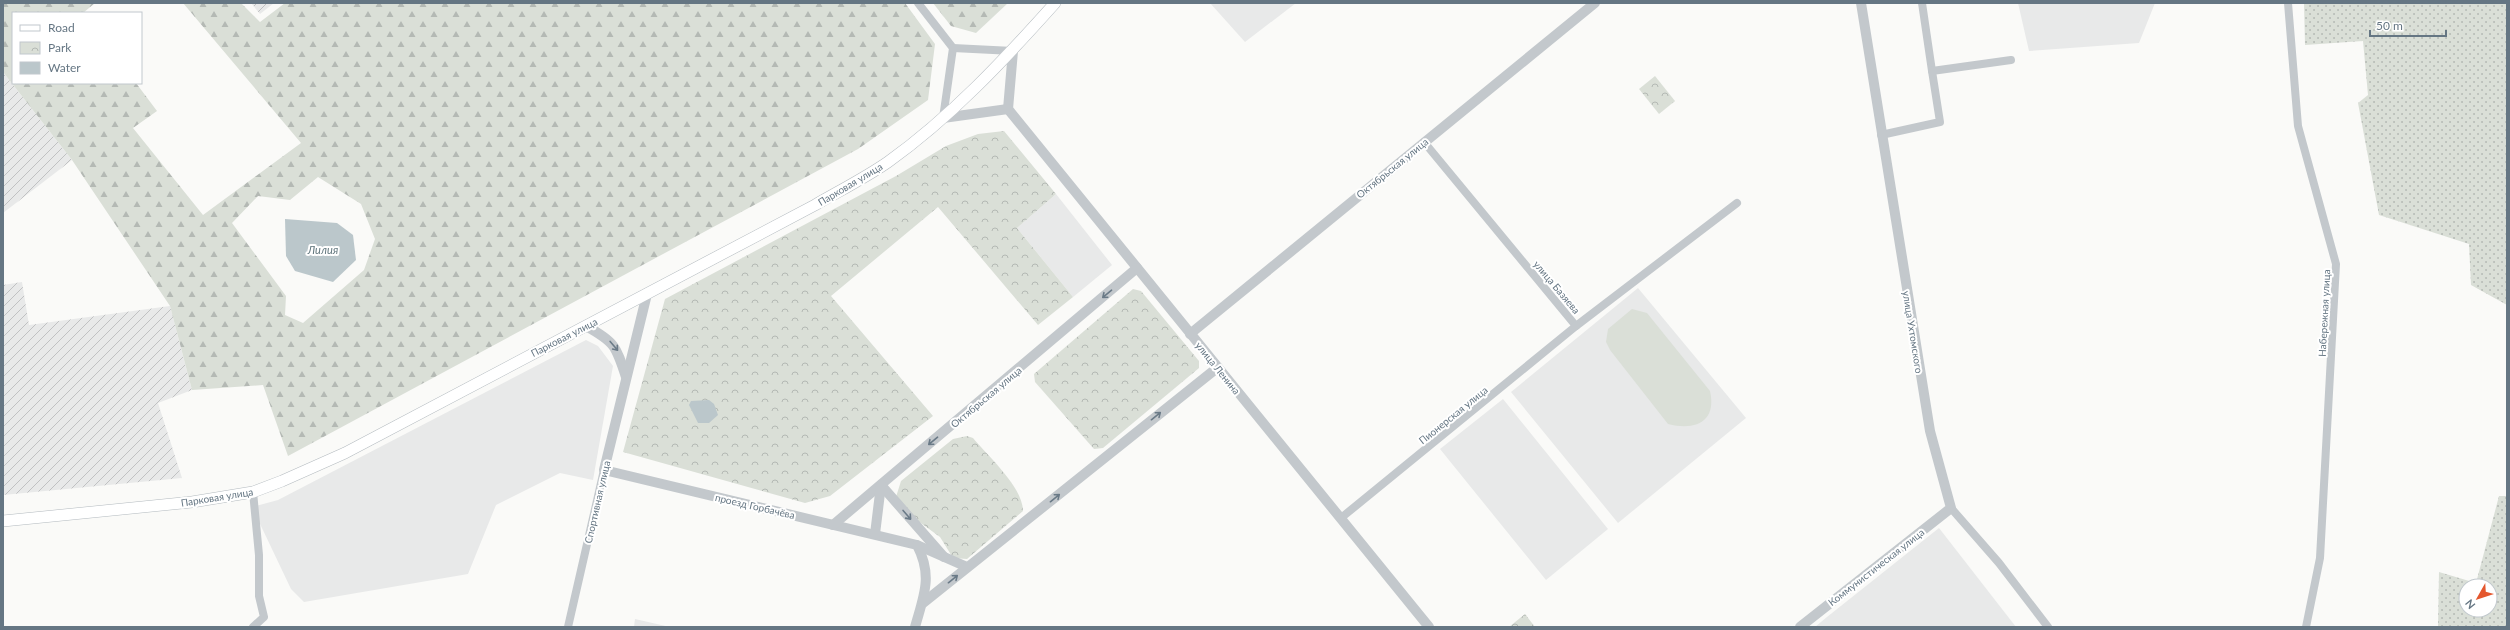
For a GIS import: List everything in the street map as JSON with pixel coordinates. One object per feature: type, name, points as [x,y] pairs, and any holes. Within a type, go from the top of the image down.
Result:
[{"type":"main road","name":"Парковая улица","points":[[3,522],[192,502],[253,492],[345,453],[815,205],[879,167],[944,118],[1013,51],[1055,3]]},
{"type":"street","points":[[918,3],[953,48],[944,118],[1008,109],[1013,51],[953,48]]},
{"type":"street","name":"Октябрьская улица","points":[[1190,334],[1595,3]]},
{"type":"street","name":"улица Ухтомского","points":[[1861,3],[1881,135],[1930,432],[1951,508],[1999,563],[2048,627]]},
{"type":"street","points":[[1881,135],[1940,122],[1922,3]]},
{"type":"street","name":"Набережная улица","points":[[2288,3],[2298,126],[2336,264],[2320,558],[2306,627]]},
{"type":"street","points":[[1932,70],[2011,60]]},
{"type":"street","name":"улица Ленина","points":[[1008,109],[1429,627]]},
{"type":"street","name":"улица Базяева","points":[[1424,142],[1576,326],[1737,203]]},
{"type":"street","name":"Октябрьская улица","points":[[834,525],[1137,268]]},
{"type":"street","name":"Спортивная улица","points":[[568,627],[626,377],[647,294]]},
{"type":"street","points":[[586,326],[604,336],[617,348],[626,377]]},
{"type":"street","name":"Пионерская улица","points":[[1341,518],[1576,326]]},
{"type":"street","points":[[923,603],[1217,368]]},
{"type":"street","name":"проезд Горбачёва","points":[[604,470],[907,541],[967,567]]},
{"type":"street","points":[[875,534],[881,485]]},
{"type":"street","points":[[881,485],[944,557]]},
{"type":"street","points":[[253,492],[259,555],[259,596],[264,617],[253,627]]},
{"type":"street","name":"Коммунистическая улица","points":[[1800,627],[1951,508]]},
{"type":"street","points":[[916,627],[923,603],[927,577],[925,562],[917,545]]},
{"type":"shaded area","points":[[251,3],[274,3],[260,14]]},
{"type":"shaded area","points":[[1210,3],[1296,3],[1245,42]]},
{"type":"shaded area","points":[[2018,3],[2155,3],[2139,43],[2029,51]]},
{"type":"shaded area","points":[[3,72],[72,160],[3,213]]},
{"type":"shaded area","points":[[1056,194],[1112,265],[1073,297],[1017,228]]},
{"type":"shaded area","points":[[22,282],[29,325],[170,306],[192,390],[158,403],[182,478],[3,495],[3,285]]},
{"type":"shaded area","points":[[1638,288],[1746,418],[1618,523],[1511,392]]},
{"type":"shaded area","points":[[586,340],[598,346],[613,366],[593,480],[560,473],[496,505],[468,574],[304,602],[291,589],[252,507],[278,500]]},
{"type":"shaded area","points":[[1503,399],[1608,529],[1546,580],[1440,449]]},
{"type":"shaded area","points":[[1939,528],[2016,627],[1815,627],[1827,617]]},
{"type":"shaded area","points":[[635,619],[670,627],[634,627]]},
{"type":"green space","points":[[3,3],[95,3],[84,12],[12,12],[12,83],[3,72]]},
{"type":"green space","points":[[183,3],[241,3],[260,22],[285,3],[905,3],[935,44],[928,100],[858,149],[288,456],[263,385],[192,390],[170,306],[72,160],[12,84],[137,84],[157,111],[133,128],[203,215],[301,143]],"holes":[[[318,177],[361,204],[375,239],[364,270],[303,323],[285,315],[286,296],[232,223],[258,196],[290,200]]]},
{"type":"green space","points":[[933,3],[1008,3],[976,33],[951,26]]},
{"type":"green space","points":[[2304,3],[2507,3],[2507,305],[2471,285],[2469,244],[2379,215],[2358,103],[2368,95],[2363,41],[2305,45]]},
{"type":"green space","points":[[1655,76],[1675,101],[1659,114],[1639,89]]},
{"type":"green space","points":[[1004,131],[1056,194],[1017,228],[1073,297],[1038,325],[938,207],[831,296],[933,416],[830,496],[805,503],[623,452],[665,299],[896,176],[946,146],[978,134]]},
{"type":"green space","points":[[1133,289],[1141,291],[1199,361],[1199,368],[1103,448],[1094,449],[1035,382],[1034,374]]},
{"type":"green space","points":[[1632,309],[1647,313],[1710,391],[1710,410],[1707,417],[1702,422],[1687,426],[1668,424],[1610,350],[1606,342],[1608,329]]},
{"type":"green space","points":[[967,436],[973,438],[1004,472],[1017,492],[1023,511],[967,559],[953,558],[940,537],[903,510],[896,497],[901,481],[953,439]]},
{"type":"green space","points":[[2499,496],[2507,496],[2507,627],[2438,627],[2439,572],[2459,578],[2458,618],[2498,618],[2498,578],[2477,578]]},
{"type":"green space","points":[[1525,614],[1535,627],[1509,627]]},
{"type":"water","name":"Лилия","points":[[285,219],[337,223],[353,235],[356,260],[333,282],[295,271],[286,256]]},
{"type":"water","points":[[709,400],[714,404],[718,415],[709,423],[698,423],[689,405],[691,401]]}]
